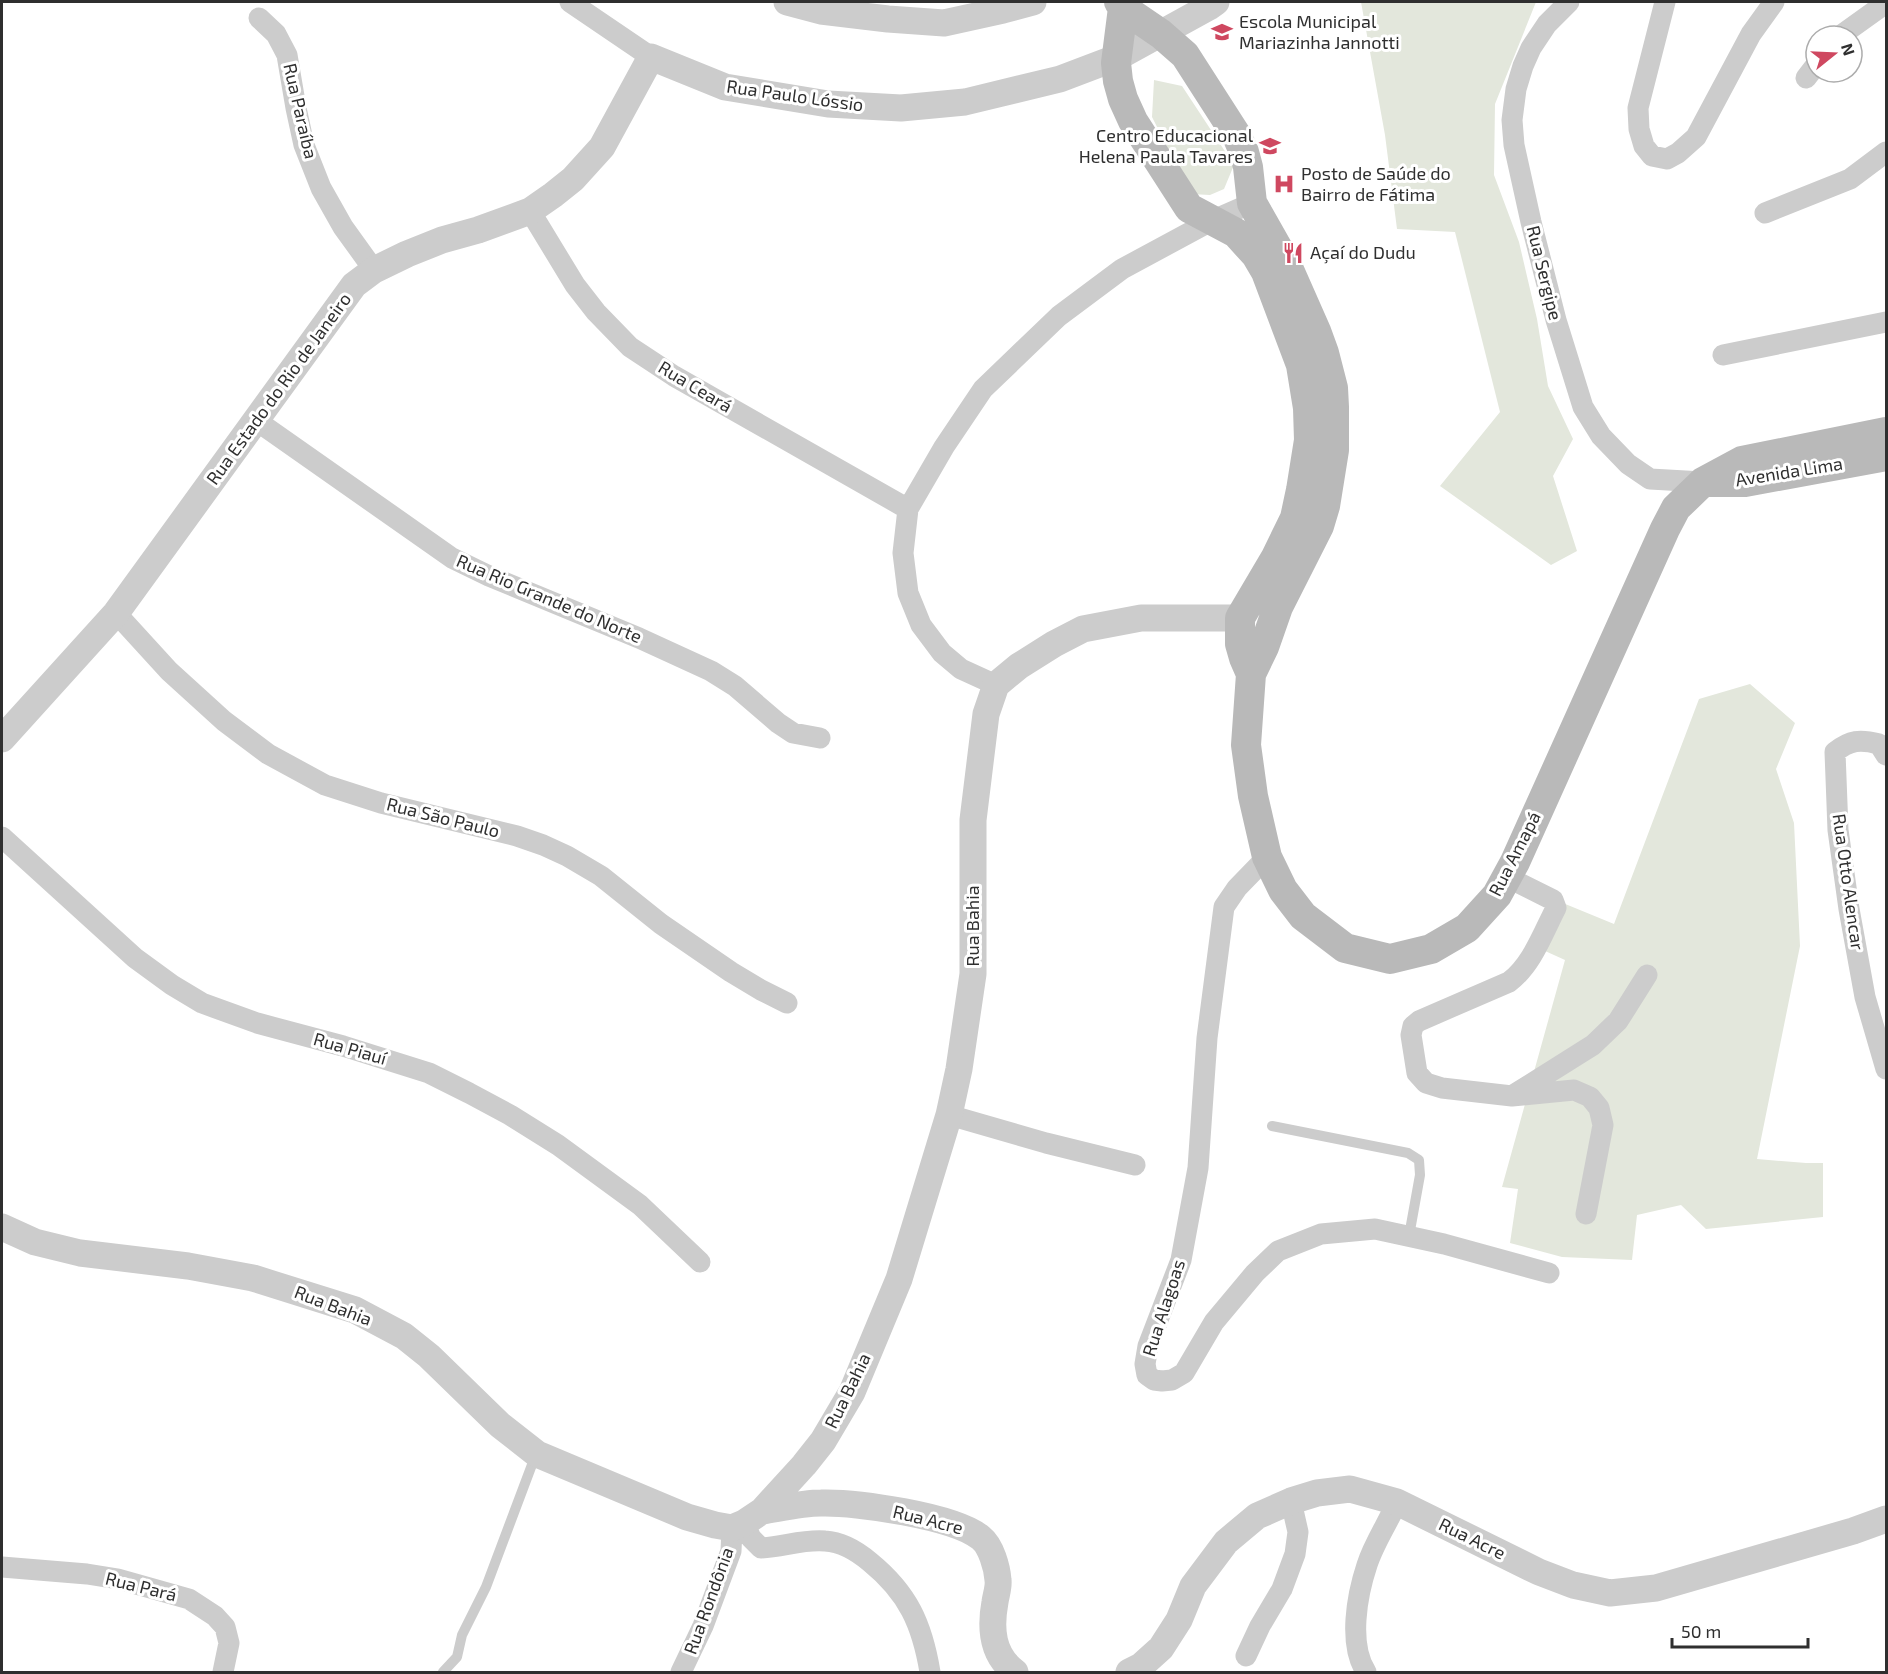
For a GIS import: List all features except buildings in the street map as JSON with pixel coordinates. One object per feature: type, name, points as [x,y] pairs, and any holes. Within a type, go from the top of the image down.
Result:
[{"type":"main road","points":[[1121,5],[1185,54],[1237,136],[1248,167],[1252,203],[1276,267],[1289,330],[1301,365],[1321,408],[1309,440],[1307,522],[1276,557],[1257,606]]},
{"type":"main road","points":[[1121,5],[1116,63],[1123,99],[1133,120],[1189,208],[1236,233],[1256,255],[1276,267]]},
{"type":"main road","name":"Avenida Lima","points":[[1703,482],[1742,461],[1880,445]]},
{"type":"main road","name":"Rua Amapá","points":[[1257,606],[1264,647],[1251,674],[1246,745],[1253,796],[1267,857],[1283,890],[1303,916],[1345,948],[1390,959],[1431,949],[1467,928],[1497,895],[1515,862],[1665,529],[1676,508],[1703,482]]},
{"type":"main road","name":"Rua Amapá","points":[[1251,674],[1240,644],[1257,606]]},
{"type":"street","points":[[570,2],[651,57]]},
{"type":"street","points":[[787,2],[821,11],[888,20],[944,23],[1033,2]]},
{"type":"street","name":"Rua Paulo Lóssio","points":[[651,57],[725,87],[828,104],[901,108],[965,102],[1060,79],[1118,57],[1209,8],[1216,2]]},
{"type":"street","name":"Rua Sergipe","points":[[1569,2],[1547,24],[1531,48],[1516,89],[1512,120],[1514,145],[1556,320],[1583,407],[1601,436],[1628,464],[1650,479],[1703,482]]},
{"type":"street","points":[[1665,2],[1638,108],[1639,129],[1644,146],[1652,156],[1667,159],[1678,153],[1696,137],[1751,34],[1774,2]]},
{"type":"street","points":[[1857,24],[1887,3]]},
{"type":"street","name":"Rua Paraíba","points":[[258,18],[276,34],[287,55],[304,145],[321,188],[343,226],[374,270]]},
{"type":"street","name":"Rua Estado do Rio de Janeiro","points":[[2,739],[116,614],[354,285],[374,270],[442,240],[530,211],[573,179],[602,147],[651,57]]},
{"type":"street","points":[[1765,213],[1850,179],[1887,152]]},
{"type":"street","points":[[1252,203],[1211,221],[1122,269],[1059,316],[983,389],[944,447],[908,509],[903,553],[908,593],[921,626],[942,653],[961,669],[996,685],[1019,666],[1083,629],[1141,618],[1257,606]]},
{"type":"street","name":"Rua Ceará","points":[[530,211],[575,285],[596,312],[630,347],[674,376],[908,509]]},
{"type":"street","points":[[1723,355],[1887,322]]},
{"type":"street","name":"Rua Rio Grande do Norte","points":[[257,421],[452,558],[711,671],[735,686],[793,733],[820,738]]},
{"type":"street","name":"Rua São Paulo","points":[[116,614],[169,671],[224,721],[268,754],[325,785],[381,803],[543,844],[601,876],[661,924],[731,972],[787,1003]]},
{"type":"street","name":"Rua Bahia","points":[[2,1227],[35,1242],[80,1253],[188,1266],[254,1278],[355,1310],[404,1336],[501,1425],[537,1454],[687,1517],[715,1526],[746,1521],[804,1465],[823,1441],[852,1392],[899,1280],[949,1115],[959,1069],[973,974],[973,820],[986,714],[996,685]]},
{"type":"street","name":"Rua Otto Alencar","points":[[1884,746],[1865,741],[1846,743],[1835,752],[1835,763],[1838,830],[1849,909],[1865,997],[1887,1069]]},
{"type":"street","name":"Rua Piauí","points":[[2,837],[135,958],[172,985],[202,1003],[257,1023],[343,1046],[429,1073],[469,1093],[510,1115],[567,1151],[640,1204],[700,1262]]},
{"type":"street","name":"Rua Alagoas","points":[[1267,857],[1237,888],[1224,907],[1207,1038],[1198,1168],[1181,1260],[1148,1347],[1145,1364],[1148,1376],[1162,1381],[1172,1380],[1184,1373],[1214,1322],[1256,1273],[1278,1251],[1321,1234],[1375,1230],[1410,1236],[1549,1273]]},
{"type":"street","points":[[1507,877],[1553,900],[1556,908],[1532,954],[1516,977],[1419,1021],[1413,1026],[1411,1035],[1417,1073],[1426,1083],[1442,1088],[1512,1096],[1574,1090],[1590,1097],[1599,1108],[1603,1125],[1586,1214]]},
{"type":"street","points":[[1512,1096],[1593,1045],[1618,1021],[1647,975]]},
{"type":"street","points":[[949,1115],[1046,1143],[1136,1165]]},
{"type":"street","name":"Rua Acre","points":[[1129,1672],[1141,1666],[1161,1648],[1179,1620],[1193,1586],[1226,1542],[1257,1516],[1291,1501],[1317,1493],[1350,1489],[1397,1502],[1539,1572],[1573,1585],[1610,1593],[1656,1588],[1887,1519]]},
{"type":"street","points":[[1246,1656],[1260,1626],[1282,1589],[1294,1554],[1298,1532],[1291,1501]]},
{"type":"street","points":[[1366,1672],[1355,1640],[1358,1606],[1367,1564],[1397,1502]]},
{"type":"street","name":"Rua Acre","points":[[746,1521],[820,1503],[878,1508],[964,1527],[983,1539],[993,1557],[999,1581],[992,1619],[993,1640],[997,1652],[1016,1672]]},
{"type":"street","points":[[746,1521],[751,1538],[761,1548],[827,1540],[846,1545],[877,1568],[901,1592],[915,1616],[930,1672]]},
{"type":"street","name":"Rua Rondônia","points":[[681,1672],[703,1626],[731,1551],[746,1521]]},
{"type":"street","name":"Rua Pará","points":[[2,1567],[107,1577],[189,1599],[215,1616],[225,1627],[229,1643],[223,1672]]},
{"type":"lane","points":[[1272,1126],[1408,1153],[1419,1160],[1420,1174],[1410,1236]]},
{"type":"lane","points":[[443,1672],[457,1657],[462,1635],[489,1579],[537,1454]]},
{"type":"shaded area","points":[[1361,2],[1536,2],[1495,104],[1494,175],[1519,242],[1537,319],[1548,386],[1573,439],[1553,476],[1577,551],[1551,565],[1440,486],[1500,412],[1455,232],[1397,229],[1385,135]]},
{"type":"shaded area","points":[[1154,80],[1182,86],[1234,165],[1224,189],[1210,195],[1191,194],[1152,117]]},
{"type":"shaded area","points":[[1750,684],[1795,723],[1776,769],[1794,823],[1800,946],[1757,1159],[1823,1163],[1823,1217],[1706,1229],[1681,1205],[1637,1215],[1632,1260],[1562,1257],[1510,1243],[1518,1189],[1502,1187],[1565,960],[1534,946],[1558,901],[1614,924],[1699,699]]},
{"type":"place","name":"Escola Municipal Mariazinha Jannotti","points":[[1222,32]]},
{"type":"place","name":"Centro Educacional Helena Paula Tavares","points":[[1270,146]]},
{"type":"place","name":"Posto de Saúde do Bairro de Fátima","points":[[1284,184]]},
{"type":"place","name":"Açaí do Dudu","points":[[1293,253]]}]
